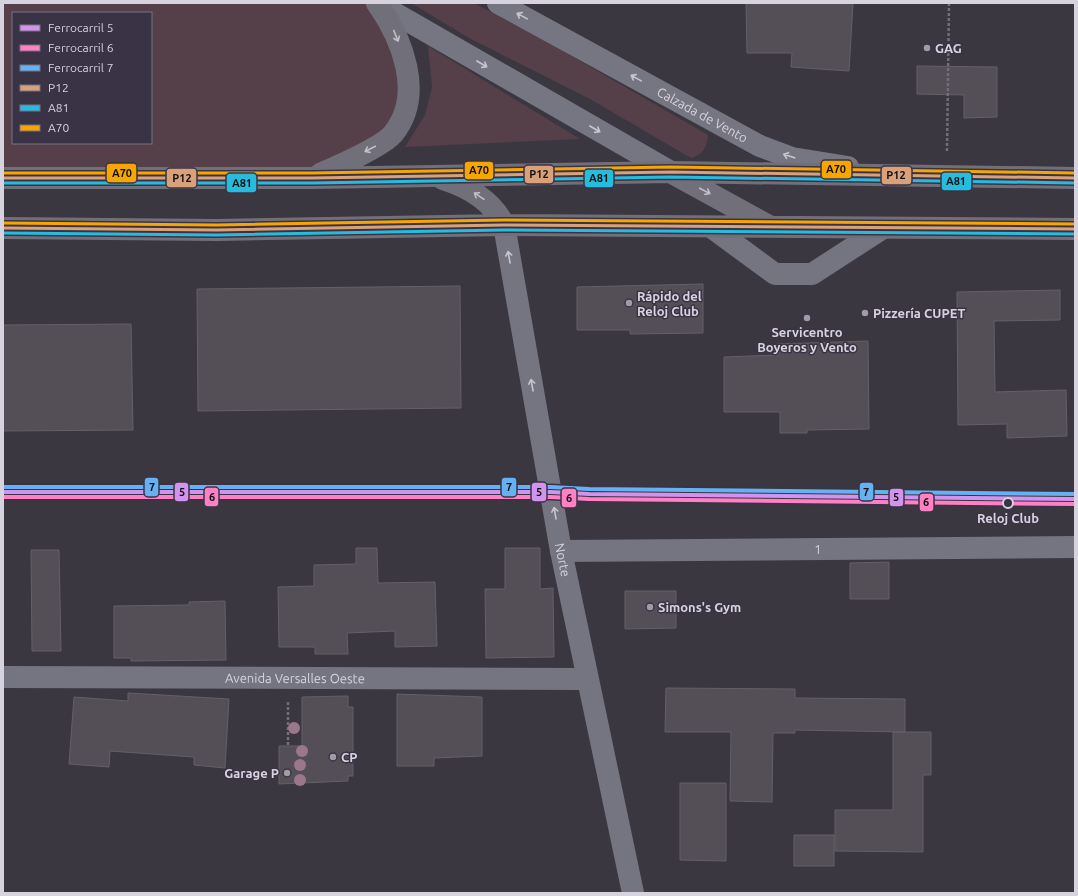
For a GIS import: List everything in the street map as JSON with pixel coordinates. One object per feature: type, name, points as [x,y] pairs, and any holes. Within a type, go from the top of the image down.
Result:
[{"type":"highway","points":[[312,178],[381,144],[392,135],[403,115],[408,88],[403,54],[390,21],[377,3]]},
{"type":"highway","points":[[671,172],[772,227]]},
{"type":"highway","points":[[3,178],[312,178],[671,172],[947,178],[1075,178]]},
{"type":"highway","points":[[429,175],[455,183],[476,194],[493,209],[504,225]]},
{"type":"highway","points":[[3,228],[217,230],[504,225],[1075,229]]},
{"type":"main road","points":[[377,3],[671,172]]},
{"type":"main road","name":"Calzada de Vento","points":[[498,3],[760,146],[792,158],[822,164],[924,177]]},
{"type":"street","name":"Norte","points":[[504,225],[561,551],[633,893]]},
{"type":"street","points":[[711,227],[774,274],[812,274],[883,228]]},
{"type":"street","name":"1","points":[[561,551],[1075,547]]},
{"type":"street","name":"Avenida Versalles Oeste","points":[[3,677],[587,679]]},
{"type":"path","points":[[947,178],[949,3]]},
{"type":"path","points":[[288,679],[288,746]]},
{"type":"shaded area","points":[[3,3],[377,3],[400,45],[398,125],[312,178],[3,169]]},
{"type":"shaded area","points":[[411,3],[474,3],[549,43],[708,135],[704,150],[699,155],[691,158],[590,99],[469,38]]},
{"type":"shaded area","points":[[428,46],[580,139],[405,147],[425,115],[432,87]]},
{"type":"building","points":[[746,3],[853,3],[849,71],[791,67],[792,53],[747,53]]},
{"type":"building","points":[[917,66],[997,67],[997,117],[964,118],[964,95],[917,94]]},
{"type":"building","points":[[703,284],[703,333],[630,334],[630,330],[577,330],[577,287]]},
{"type":"building","points":[[460,286],[461,408],[198,411],[197,289]]},
{"type":"building","points":[[1060,290],[1060,320],[994,321],[995,392],[1066,390],[1067,436],[1007,438],[1007,424],[958,425],[957,292]]},
{"type":"building","points":[[131,324],[133,430],[3,431],[3,325]]},
{"type":"building","points":[[868,341],[869,429],[807,430],[807,433],[780,433],[780,412],[724,412],[724,357],[778,355],[777,344]]},
{"type":"building","points":[[356,548],[377,548],[378,583],[435,582],[437,646],[395,647],[395,631],[347,633],[348,654],[315,654],[315,647],[279,647],[278,587],[314,586],[314,565],[356,564]]},
{"type":"building","points":[[505,548],[540,548],[540,589],[553,588],[554,657],[486,658],[485,589],[505,589]]},
{"type":"building","points":[[31,550],[59,550],[61,651],[32,651]]},
{"type":"building","points":[[889,562],[889,599],[850,599],[850,563]]},
{"type":"building","points":[[625,591],[676,591],[676,628],[625,629]]},
{"type":"building","points":[[225,601],[226,660],[131,661],[131,658],[114,658],[114,606],[189,605],[189,602]]},
{"type":"building","points":[[666,688],[795,689],[795,698],[905,699],[905,732],[795,730],[795,733],[773,733],[772,802],[730,801],[731,732],[665,732]]},
{"type":"building","points":[[128,693],[229,699],[225,768],[194,765],[194,757],[110,751],[109,767],[69,764],[74,697],[128,701]]},
{"type":"building","points":[[397,694],[482,697],[482,756],[434,758],[434,766],[397,766]]},
{"type":"building","name":"CP","points":[[348,696],[348,707],[353,707],[353,776],[348,776],[348,781],[279,784],[279,746],[302,746],[302,697]]},
{"type":"building","points":[[893,732],[931,732],[931,775],[923,775],[923,852],[835,851],[835,810],[893,810]]},
{"type":"building","points":[[680,783],[726,783],[726,861],[680,860]]},
{"type":"building","points":[[794,835],[834,835],[834,866],[794,866]]},
{"type":"rail line","name":"7","points":[[3,487],[551,487],[589,489],[1075,494]]},
{"type":"rail line","name":"5","points":[[3,492],[551,492],[589,494],[1075,499]]},
{"type":"rail line","name":"6","points":[[3,497],[551,497],[589,499],[1075,504]]},
{"type":"transit line","name":"A70","points":[[3,173],[312,173],[671,167],[1075,173]]},
{"type":"transit line","name":"P12","points":[[3,178],[312,178],[671,172],[1075,178]]},
{"type":"transit line","name":"A81","points":[[3,183],[312,183],[671,177],[1075,183]]},
{"type":"transit line","name":"A70","points":[[3,223],[217,225],[504,220],[1075,224]]},
{"type":"transit line","name":"P12","points":[[3,228],[217,230],[504,225],[1075,229]]},
{"type":"transit line","name":"A81","points":[[3,233],[217,235],[504,230],[1075,234]]},
{"type":"place","name":"GAG","points":[[927,48]]},
{"type":"place","name":"Rápido del Reloj Club","points":[[629,303]]},
{"type":"place","name":"Pizzería CUPET","points":[[865,313]]},
{"type":"place","name":"Servicentro Boyeros y Vento","points":[[807,318]]},
{"type":"place","name":"Reloj Club","points":[[1008,503]]},
{"type":"place","name":"Simons's Gym","points":[[650,607]]},
{"type":"place","name":"CP","points":[[333,757]]},
{"type":"place","name":"Garage P","points":[[287,773]]}]
